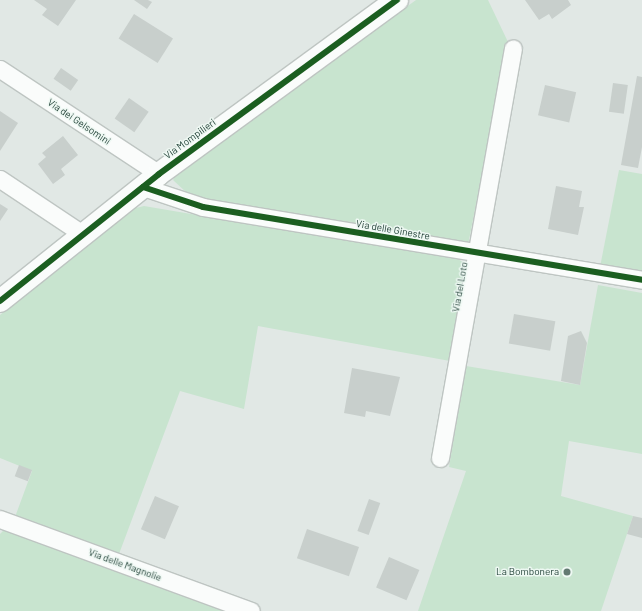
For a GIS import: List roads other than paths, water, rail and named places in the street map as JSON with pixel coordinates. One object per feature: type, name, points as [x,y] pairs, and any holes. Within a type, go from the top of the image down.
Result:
[{"type":"street","name":"Via Mompilieri","points":[[0,301],[151,181],[397,0]]},
{"type":"street","name":"Via del Loto","points":[[440,458],[513,48]]},
{"type":"street","name":"Via dei Gelsomini","points":[[0,69],[151,181]]},
{"type":"street","points":[[0,179],[84,234]]},
{"type":"street","name":"Via delle Ginestre","points":[[151,181],[203,207],[476,255],[642,280]]},
{"type":"street","name":"Via delle Magnolie","points":[[0,519],[251,611]]},
{"type":"place","name":"La Bombonera","points":[[567,572]]}]
